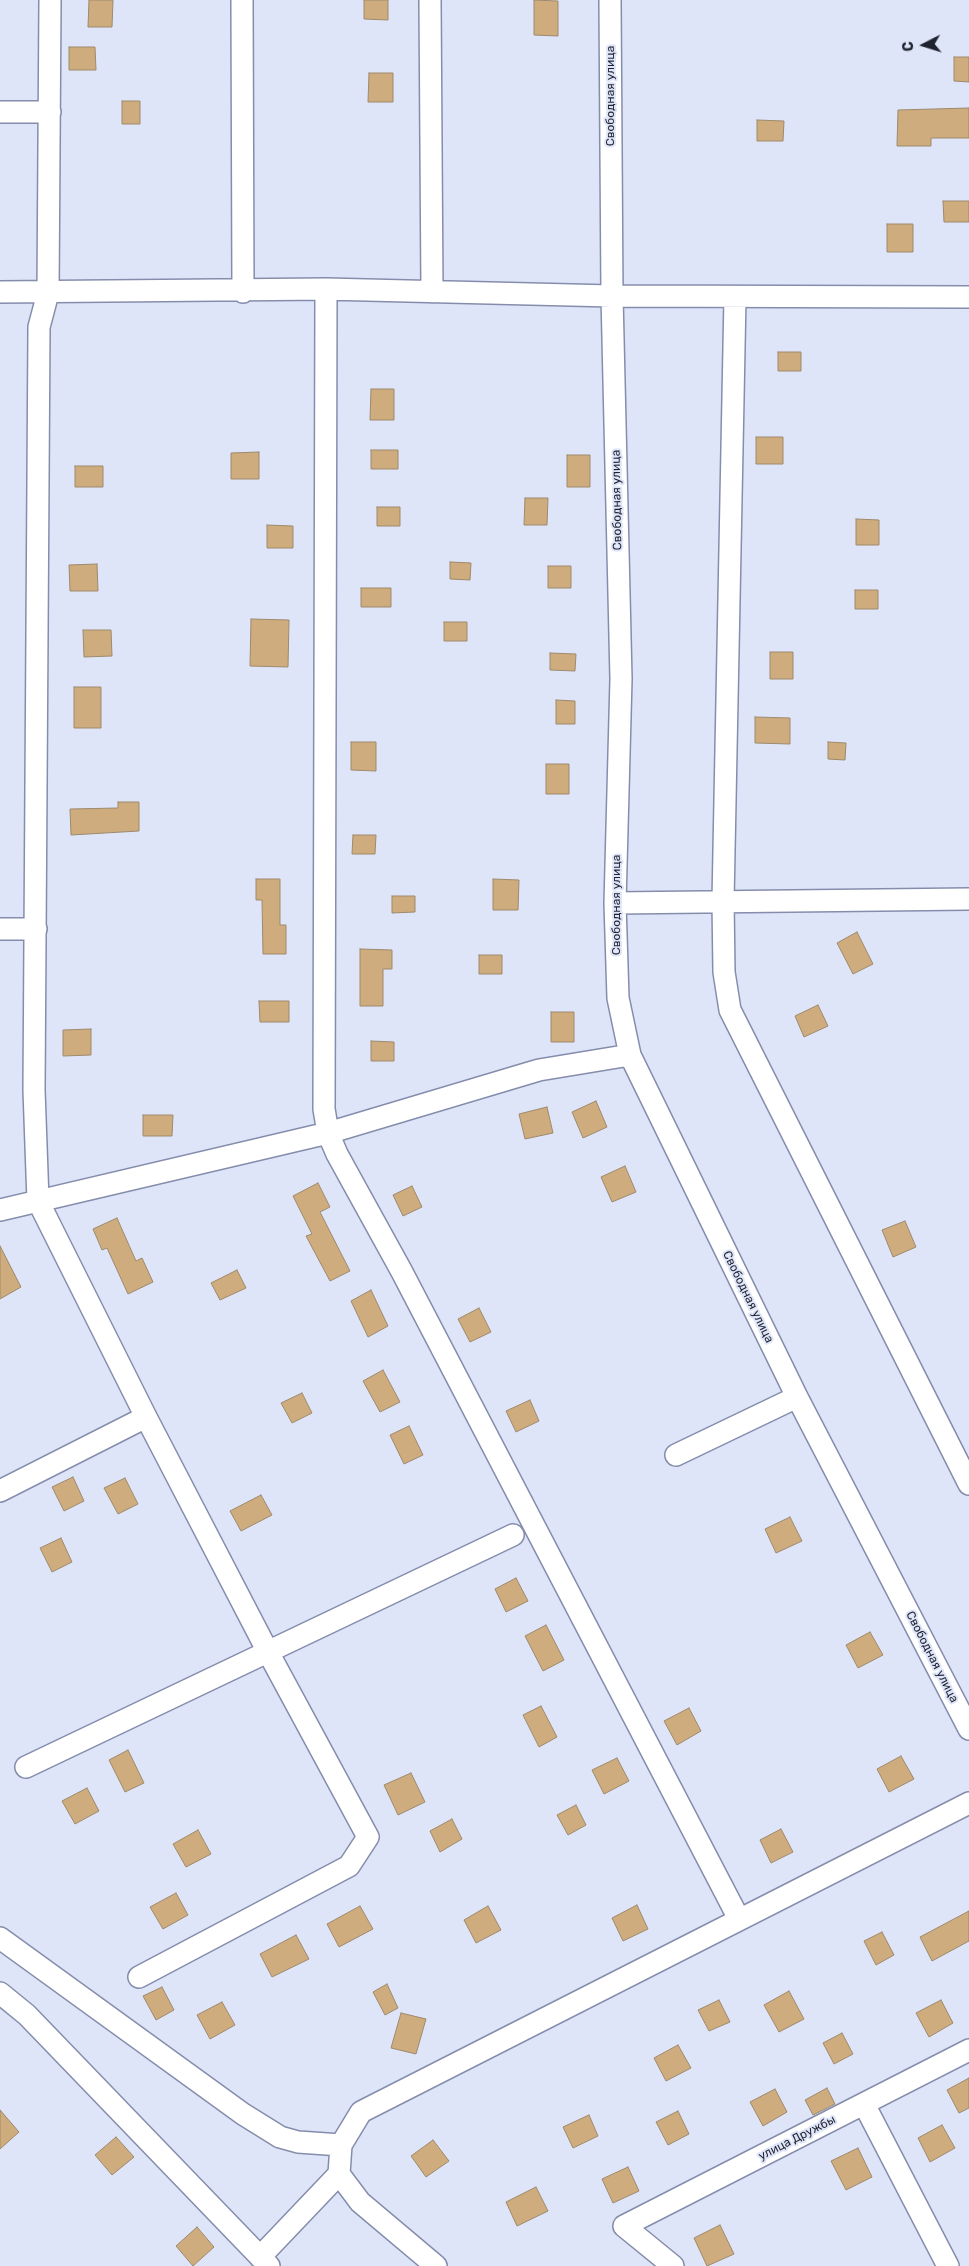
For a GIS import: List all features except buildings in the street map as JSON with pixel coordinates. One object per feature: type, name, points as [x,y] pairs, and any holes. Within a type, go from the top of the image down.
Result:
[{"type":"street","points":[[50,0],[48,293],[39,327],[34,1090],[38,1201],[146,1418],[268,1652],[368,1837],[349,1866],[139,1977]]},
{"type":"street","points":[[242,0],[243,292]]},
{"type":"street","points":[[430,0],[432,292]]},
{"type":"street","name":"Свободная улица","points":[[610,0],[612,296],[621,679],[615,903],[618,998],[630,1055],[797,1397],[969,1729]]},
{"type":"street","points":[[0,112],[50,112]]},
{"type":"street","points":[[326,289],[324,1109],[328,1133],[337,1154],[402,1272],[739,1919]]},
{"type":"street","points":[[0,292],[243,292],[326,289],[612,296],[969,297]]},
{"type":"street","points":[[735,297],[723,901],[724,972],[730,1010],[969,1484]]},
{"type":"street","points":[[615,903],[969,899]]},
{"type":"street","points":[[0,929],[36,929]]},
{"type":"street","points":[[0,1210],[328,1133],[539,1070],[630,1055]]},
{"type":"street","points":[[676,1455],[797,1397]]},
{"type":"street","points":[[0,1491],[146,1418]]},
{"type":"street","points":[[26,1767],[513,1536]]},
{"type":"street","points":[[0,1993],[27,2014],[265,2262],[339,2174],[342,2145],[360,2112],[969,1802]]},
{"type":"street","points":[[0,1938],[243,2114],[280,2137],[298,2142],[342,2145]]},
{"type":"street","name":"улица Дружбы","points":[[673,2266],[624,2226],[969,2050]]},
{"type":"street","points":[[864,2104],[948,2266]]},
{"type":"street","points":[[339,2174],[360,2202],[436,2266]]}]
